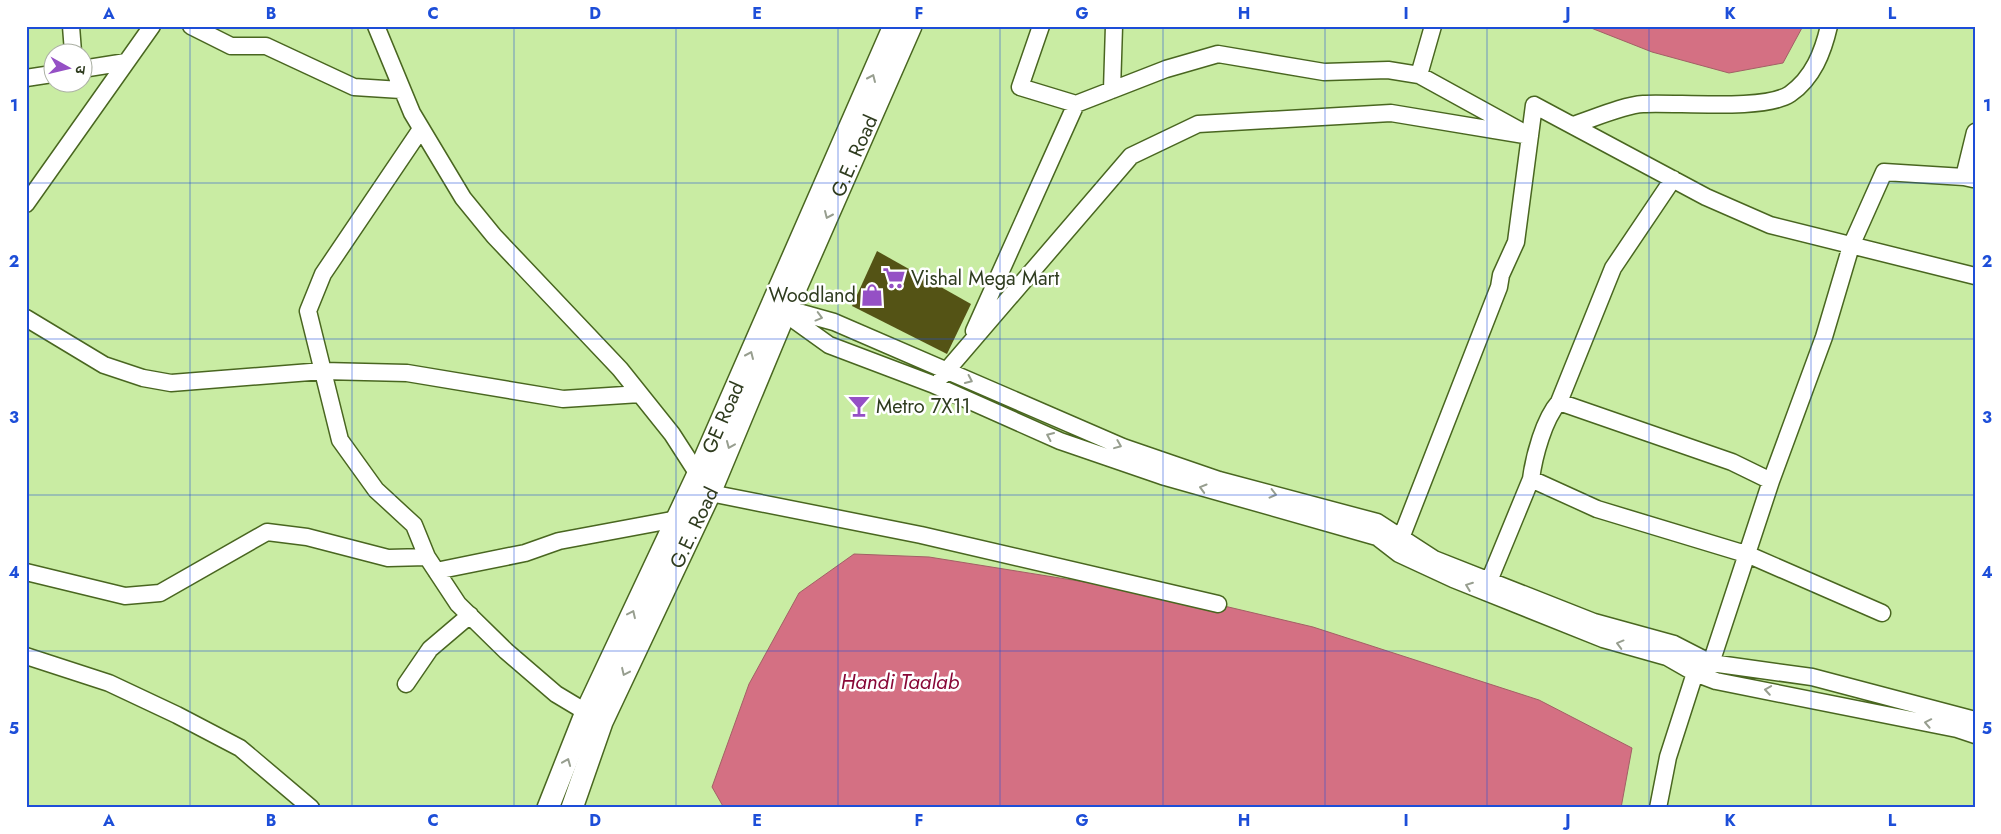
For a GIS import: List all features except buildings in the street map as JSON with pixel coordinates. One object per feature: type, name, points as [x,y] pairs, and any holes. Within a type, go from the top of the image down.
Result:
[{"type":"main road","name":"GE Road","points":[[548,808],[594,717],[697,476],[781,309],[894,26]]},
{"type":"main road","name":"G.E. Road","points":[[572,808],[594,717],[710,493],[781,309],[911,26]]},
{"type":"street","points":[[71,26],[72,42]]},
{"type":"street","points":[[26,204],[152,26]]},
{"type":"street","points":[[191,26],[231,46],[266,46],[354,87],[402,90]]},
{"type":"street","points":[[376,26],[402,90],[421,129],[463,198],[494,236],[620,369],[672,434],[697,476],[710,493],[921,535],[1218,604]]},
{"type":"street","points":[[1041,26],[1020,87],[1076,104],[1166,68],[1218,54],[1324,72],[1388,70],[1419,75],[1530,136]]},
{"type":"street","points":[[1112,90],[1114,26]]},
{"type":"street","points":[[1419,75],[1433,26]]},
{"type":"street","points":[[1573,125],[1640,104],[1756,104],[1789,95],[1815,66],[1822,53],[1829,26]]},
{"type":"street","points":[[92,67],[126,62]]},
{"type":"street","points":[[26,78],[42,76]]},
{"type":"street","points":[[967,346],[1076,104]]},
{"type":"street","points":[[1400,546],[1499,287],[1501,275],[1516,242],[1534,105],[1706,197],[1770,225],[1975,276]]},
{"type":"street","points":[[932,384],[948,370],[1131,156],[1198,124],[1391,113],[1530,136]]},
{"type":"street","points":[[421,129],[323,274],[308,311],[340,440],[376,490],[414,525],[432,564],[458,604],[506,651],[549,688],[594,717]]},
{"type":"street","points":[[1658,808],[1668,757],[1695,672],[1711,663],[1749,555],[1771,482],[1824,337],[1851,246],[1884,172],[1969,179],[1975,132]]},
{"type":"street","points":[[1489,580],[1530,479],[1533,462],[1552,410],[1559,402],[1613,268],[1673,179]]},
{"type":"street","points":[[781,309],[834,322],[1123,447],[1219,480],[1377,522],[1400,546],[1453,580],[1603,639],[1668,657],[1716,681],[1975,734]]},
{"type":"street","points":[[781,309],[828,345],[932,384],[1060,441],[1162,476],[1378,537],[1594,622],[1674,644],[1711,663],[1812,677],[1975,720]]},
{"type":"street","points":[[26,318],[104,366],[143,378],[171,383],[323,370],[407,373],[563,399],[640,394]]},
{"type":"street","points":[[1559,402],[1732,462],[1771,482]]},
{"type":"street","points":[[1530,479],[1597,509],[1749,555],[1882,613]]},
{"type":"street","points":[[26,572],[125,596],[160,593],[267,532],[307,537],[388,558],[432,564],[525,553],[560,542],[677,519]]},
{"type":"street","points":[[406,684],[430,649],[470,615]]},
{"type":"street","points":[[26,656],[109,683],[240,748],[311,808]]},
{"type":"water","points":[[1586,26],[1803,26],[1783,63],[1729,73],[1652,52]]},
{"type":"water","name":"Handi Taalab","points":[[854,554],[929,557],[1203,601],[1313,627],[1539,700],[1632,748],[1621,808],[724,808],[712,787],[749,684],[799,593]]},
{"type":"place","name":"Vishal Mega Mart","points":[[894,278]]},
{"type":"place","name":"Woodland","points":[[872,295]]},
{"type":"place","name":"Metro 7X11","points":[[859,406]]}]
